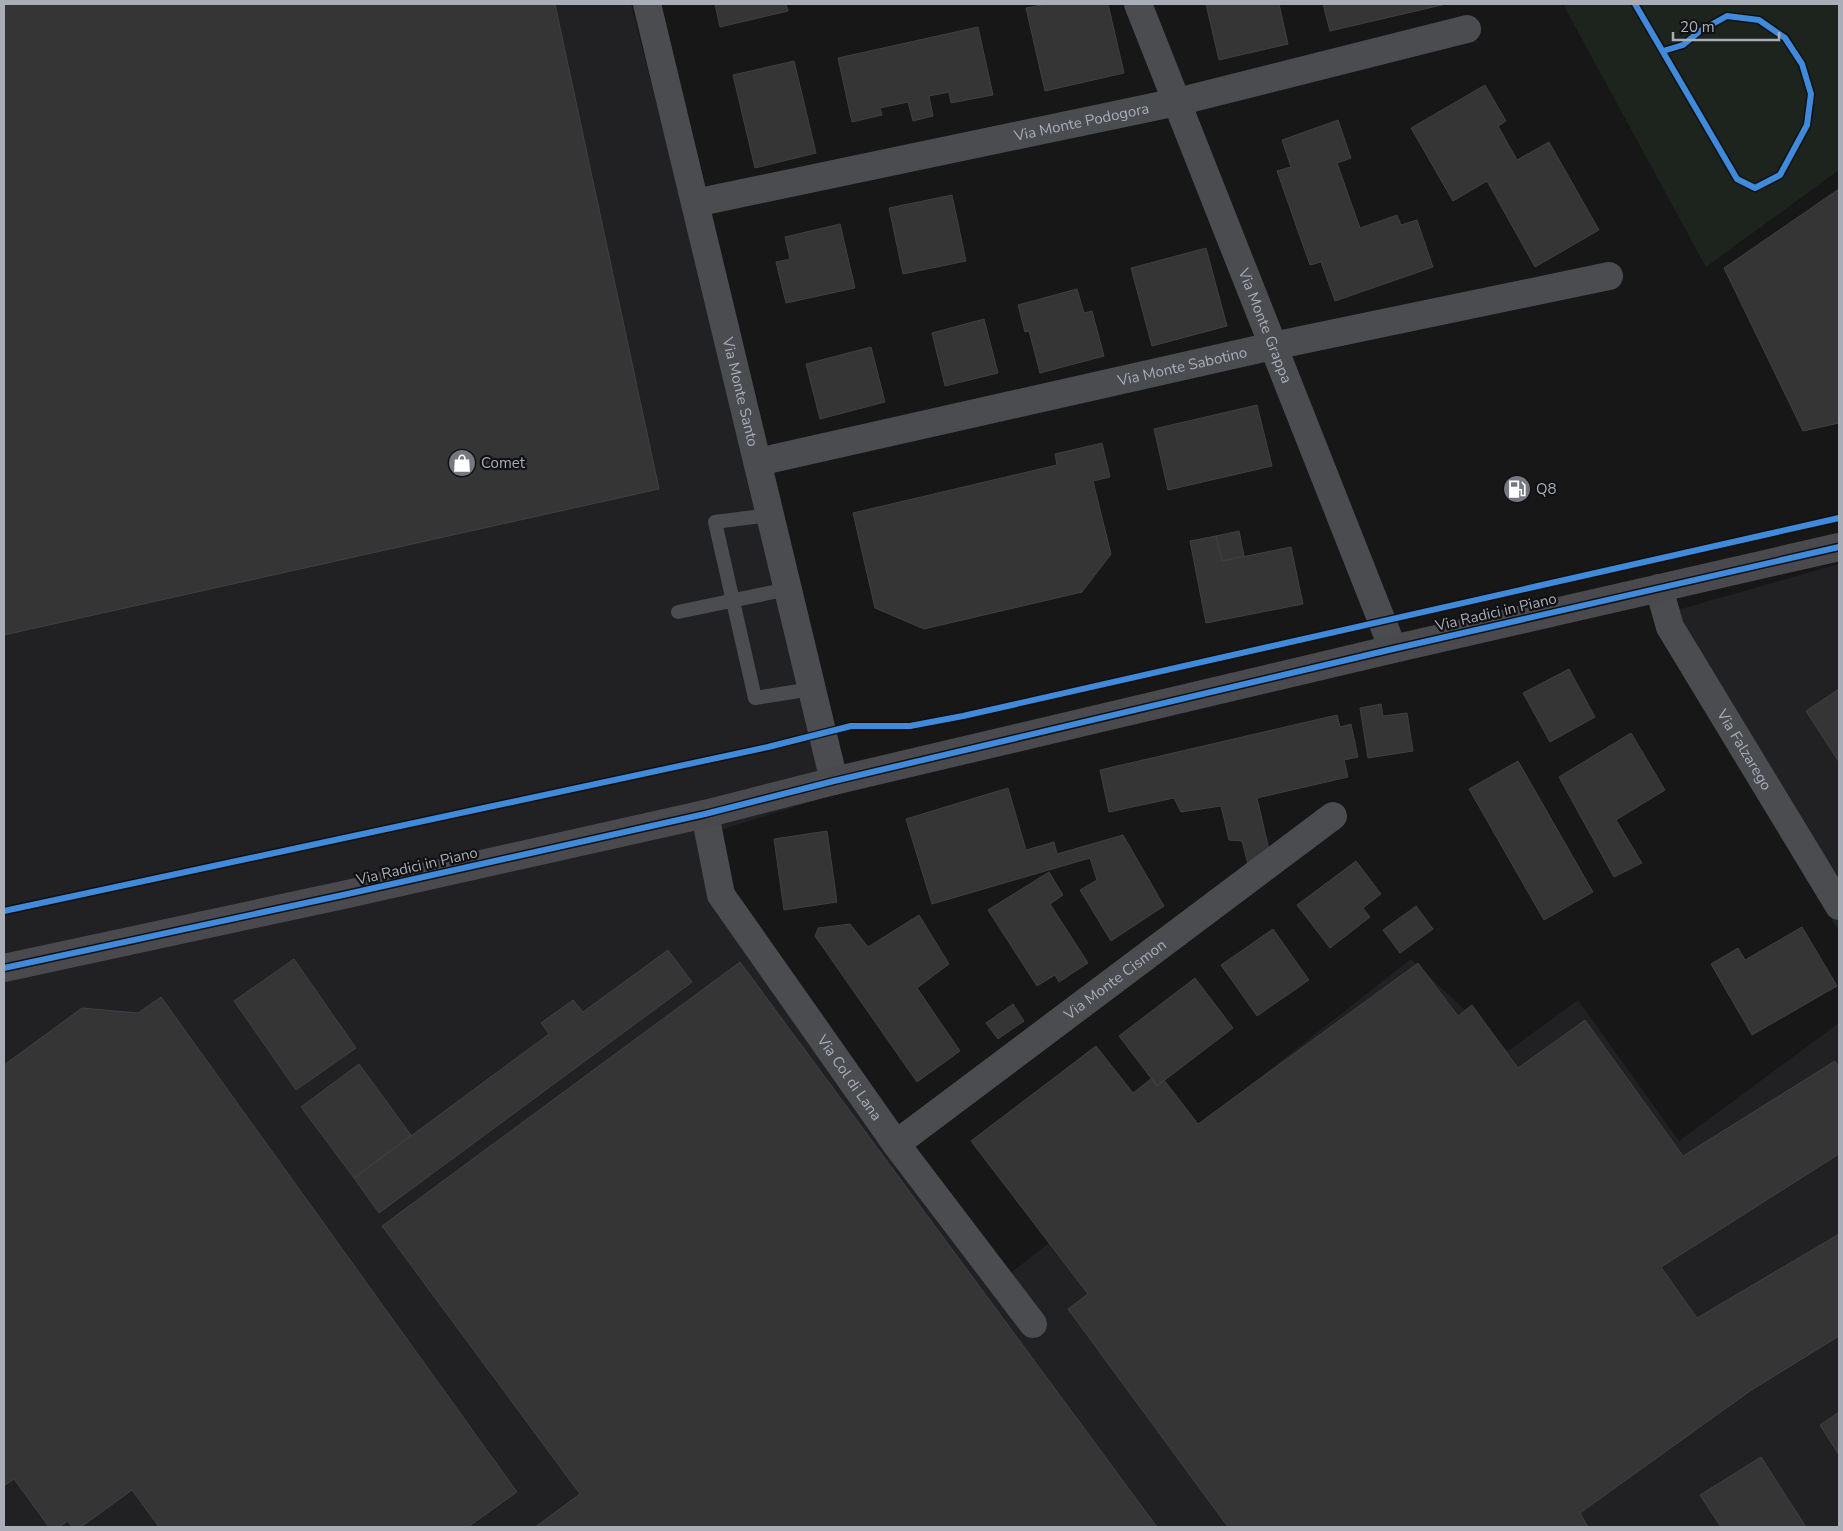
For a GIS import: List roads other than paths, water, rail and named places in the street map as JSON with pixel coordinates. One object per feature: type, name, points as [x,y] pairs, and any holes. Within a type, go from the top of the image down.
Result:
[{"type":"street","name":"Via Monte Santo","points":[[647,4],[834,780]]},
{"type":"street","name":"Via Monte Grappa","points":[[1138,4],[1393,649]]},
{"type":"street","name":"Via Monte Podogora","points":[[695,203],[1177,102],[1466,29]]},
{"type":"street","name":"Via Monte Sabotino","points":[[758,462],[1273,346],[1609,276]]},
{"type":"street","name":"Via Radici in Piano","points":[[4,968],[344,896],[705,814],[834,780],[1839,547]]},
{"type":"street","name":"Via Falzarego","points":[[1659,588],[1670,627],[1839,906]]},
{"type":"street","name":"Via Col di Lana","points":[[705,814],[721,895],[896,1144],[1033,1324]]},
{"type":"street","name":"Via Monte Cismon","points":[[896,1144],[1334,816]]},
{"type":"lane","points":[[770,515],[715,522],[755,698],[812,689]]},
{"type":"lane","points":[[678,612],[788,589]]},
{"type":"place","name":"Comet","points":[[462,463]]},
{"type":"place","name":"Q8","points":[[1517,489]]}]
